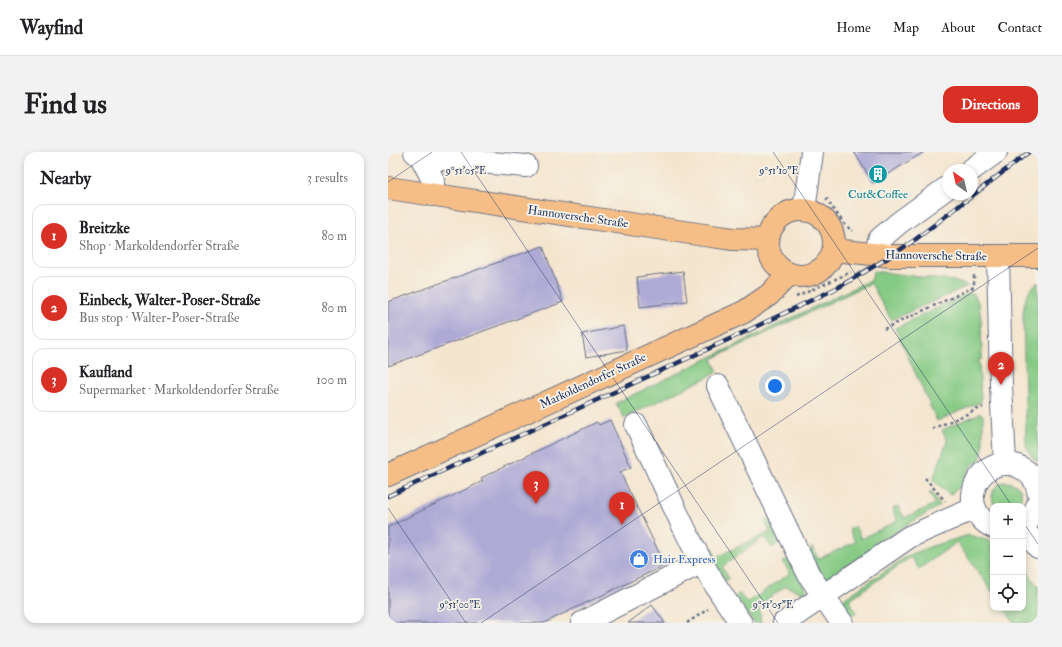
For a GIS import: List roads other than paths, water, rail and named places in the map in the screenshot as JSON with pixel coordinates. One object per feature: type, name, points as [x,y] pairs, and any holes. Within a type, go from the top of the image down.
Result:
[{"type":"main road","name":"Hannoversche Straße","points":[[388,188],[733,239],[764,231]]},
{"type":"main road","points":[[804,210],[811,211],[822,216],[830,226],[834,237],[834,250],[828,263],[817,272],[803,276],[789,274],[780,268],[773,260],[764,231],[771,229],[778,219],[788,212],[804,210]]},
{"type":"main road","name":"Hannoversche Straße","points":[[834,250],[863,247],[890,256],[1038,256]]},
{"type":"main road","name":"Markoldendorfer Straße","points":[[388,474],[744,312],[769,295],[789,274]]},
{"type":"street","points":[[804,210],[812,152]]},
{"type":"street","points":[[978,165],[996,152]]},
{"type":"street","points":[[418,154],[526,166]]},
{"type":"street","points":[[418,154],[433,180],[433,195]]},
{"type":"street","points":[[863,247],[879,240],[900,222],[942,191]]},
{"type":"street","points":[[998,256],[1005,464]]},
{"type":"street","points":[[718,386],[809,575],[842,623]]},
{"type":"street","points":[[636,425],[702,562],[741,623]]},
{"type":"street","points":[[990,526],[980,518],[975,508],[973,498],[974,488],[979,478],[986,471],[995,466],[1005,464],[1022,468],[1029,473],[1034,480],[1038,492],[1034,514],[1026,523]]},
{"type":"street","points":[[784,623],[910,537],[975,508]]},
{"type":"street","points":[[1026,532],[1038,546]]},
{"type":"street","points":[[582,623],[702,562]]},
{"type":"railway","points":[[388,496],[747,331],[839,287],[891,256],[916,239],[1029,152]]},
{"type":"place","name":"Cut&Coffee","points":[[878,174]]},
{"type":"place","name":"Einbeck, Walter-Poser-Straße","points":[[1001,385]]},
{"type":"place","name":"Kaufland","points":[[536,504]]},
{"type":"place","name":"Breitzke","points":[[622,525]]},
{"type":"place","name":"Hair Express","points":[[639,559]]}]
